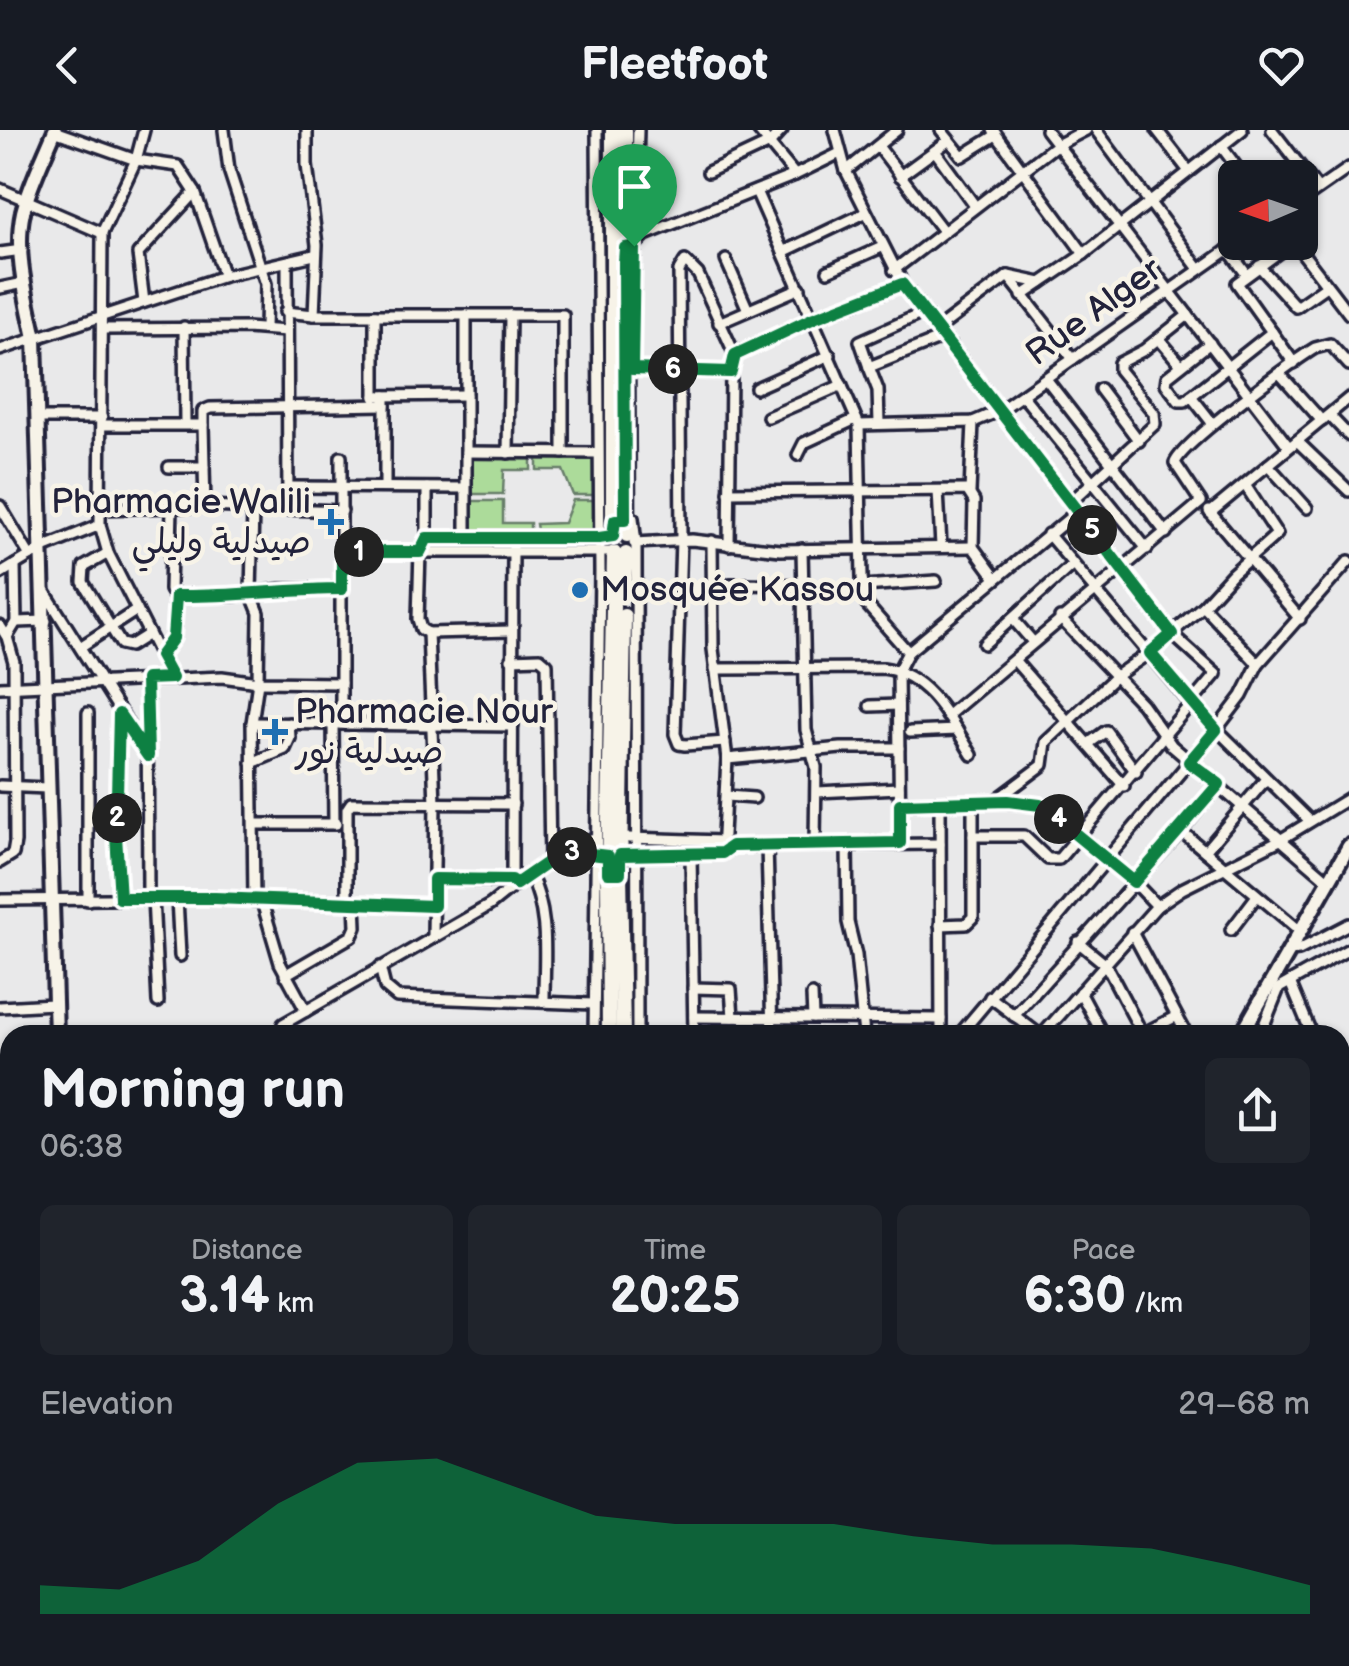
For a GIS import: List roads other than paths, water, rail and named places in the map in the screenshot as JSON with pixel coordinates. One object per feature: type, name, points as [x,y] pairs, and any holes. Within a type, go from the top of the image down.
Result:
[{"type":"main road","points":[[613,130],[621,238]]},
{"type":"main road","points":[[609,1025],[625,130]]},
{"type":"main road","points":[[614,873],[622,1025]]},
{"type":"street","points":[[144,130],[136,160],[102,233],[100,525],[108,553],[172,678]]},
{"type":"street","points":[[224,130],[229,170],[266,284],[265,329]]},
{"type":"street","points":[[307,130],[307,165],[317,245],[314,315]]},
{"type":"street","points":[[597,130],[621,238],[632,369],[617,537],[614,873],[635,1025]]},
{"type":"street","points":[[617,537],[597,452],[621,238],[638,130]]},
{"type":"street","points":[[758,130],[796,175]]},
{"type":"street","points":[[708,172],[770,142],[782,130]]},
{"type":"street","points":[[835,130],[846,171],[902,284],[1172,634],[1216,674],[1062,856],[1051,860],[1024,836],[974,836]]},
{"type":"street","points":[[846,171],[897,130]]},
{"type":"street","points":[[941,130],[958,155],[964,156],[994,132],[1084,254]]},
{"type":"street","points":[[1046,130],[1252,396],[1293,444],[1347,485]]},
{"type":"street","points":[[894,270],[1055,146],[1086,130]]},
{"type":"street","points":[[1096,130],[1199,269]]},
{"type":"street","points":[[1156,130],[1188,170]]},
{"type":"street","points":[[1022,296],[1084,254],[1242,130]]},
{"type":"street","points":[[1272,130],[1295,160]]},
{"type":"street","points":[[55,1025],[45,592],[36,552],[35,338],[22,250],[22,218],[55,131],[136,160],[178,166],[195,192],[224,276]]},
{"type":"street","points":[[900,176],[948,141]]},
{"type":"street","points":[[878,146],[942,231]]},
{"type":"street","points":[[1221,146],[1231,160]]},
{"type":"street","points":[[935,151],[975,206]]},
{"type":"street","points":[[621,238],[756,191],[840,152]]},
{"type":"street","points":[[1318,190],[1349,168]]},
{"type":"street","points":[[0,189],[102,233]]},
{"type":"street","points":[[756,191],[857,422],[862,586],[870,610],[908,652]]},
{"type":"street","points":[[144,302],[138,254],[195,192]]},
{"type":"street","points":[[783,252],[865,213]]},
{"type":"street","points":[[828,272],[882,247]]},
{"type":"street","points":[[0,253],[22,250]]},
{"type":"street","points":[[0,350],[224,276],[314,255]]},
{"type":"street","name":"Rue Alger","points":[[857,422],[972,422],[999,412],[1218,256]]},
{"type":"street","points":[[726,260],[748,310]]},
{"type":"street","points":[[1236,260],[1247,276]]},
{"type":"street","points":[[1268,260],[1238,283],[1239,288],[1294,363]]},
{"type":"street","points":[[1306,260],[1349,314]]},
{"type":"street","points":[[725,742],[685,746],[679,744],[675,734],[681,540],[682,262],[688,261],[698,274],[735,355],[731,372],[728,545]]},
{"type":"street","points":[[286,263],[288,510]]},
{"type":"street","points":[[1260,266],[1296,307],[1326,286]]},
{"type":"street","points":[[870,367],[942,332],[1004,278],[1042,283]]},
{"type":"street","points":[[1004,278],[1073,359]]},
{"type":"street","points":[[0,288],[24,283]]},
{"type":"street","points":[[735,355],[814,318],[902,284]]},
{"type":"street","points":[[718,323],[800,288]]},
{"type":"street","points":[[285,312],[563,314],[562,453]]},
{"type":"street","points":[[879,424],[878,390],[860,340],[925,312]]},
{"type":"street","points":[[375,315],[384,487]]},
{"type":"street","points":[[466,315],[466,538]]},
{"type":"street","points":[[508,453],[510,315]]},
{"type":"street","points":[[1071,502],[1155,424],[1155,417],[1118,367],[1122,360],[1159,339],[1188,315]]},
{"type":"street","points":[[104,329],[184,327],[286,332]]},
{"type":"street","points":[[184,327],[186,424]]},
{"type":"street","points":[[1210,343],[1168,376],[1166,384],[1179,401],[1272,332]]},
{"type":"street","points":[[1159,339],[1181,366]]},
{"type":"street","points":[[1300,618],[1201,502],[1175,463],[1178,455],[1214,424],[1312,349],[1330,344],[1349,365]]},
{"type":"street","points":[[756,388],[830,356]]},
{"type":"street","points":[[632,369],[731,372]]},
{"type":"street","points":[[1280,374],[1349,436]]},
{"type":"street","points":[[1048,380],[1166,533]]},
{"type":"street","points":[[768,417],[842,385]]},
{"type":"street","points":[[1100,389],[1138,441]]},
{"type":"street","points":[[205,506],[206,408],[287,407],[466,395]]},
{"type":"street","points":[[1023,396],[1147,550]]},
{"type":"street","points":[[1190,396],[1214,424]]},
{"type":"street","points":[[1210,512],[1349,398]]},
{"type":"street","points":[[38,418],[203,425]]},
{"type":"street","points":[[798,455],[804,443],[857,422]]},
{"type":"street","points":[[972,422],[973,547],[995,577]]},
{"type":"street","points":[[466,452],[597,452]]},
{"type":"street","points":[[334,824],[342,457]]},
{"type":"street","points":[[1268,466],[1306,508]]},
{"type":"street","points":[[169,467],[204,467]]},
{"type":"street","points":[[994,801],[1043,766],[1043,745],[1068,720],[1204,606],[1276,534],[1244,485]]},
{"type":"street","points":[[288,487],[465,488]]},
{"type":"street","points":[[428,488],[427,538],[420,552],[421,629],[428,633],[511,631]]},
{"type":"street","points":[[938,491],[942,546]]},
{"type":"street","points":[[729,492],[970,492]]},
{"type":"street","points":[[948,716],[1201,502]]},
{"type":"street","points":[[0,506],[36,552]]},
{"type":"street","points":[[101,508],[205,506],[342,511]]},
{"type":"street","points":[[172,507],[170,590],[176,596],[342,589]]},
{"type":"street","points":[[253,509],[251,593],[260,613],[258,682],[252,723],[258,901],[285,975],[306,1011]]},
{"type":"street","points":[[900,843],[898,671],[908,652],[1078,511]]},
{"type":"street","points":[[0,572],[100,525]]},
{"type":"street","points":[[1048,534],[1192,705],[1310,821]]},
{"type":"street","points":[[342,552],[512,552],[617,537]]},
{"type":"street","points":[[427,538],[617,537],[862,550],[973,547]]},
{"type":"street","points":[[512,538],[514,882]]},
{"type":"street","points":[[564,851],[691,855],[722,853],[727,844],[725,742],[711,620],[712,541]]},
{"type":"street","points":[[802,549],[806,730],[814,751],[817,792],[815,844]]},
{"type":"street","points":[[108,553],[84,567],[83,582],[125,646],[149,634]]},
{"type":"street","points":[[967,1025],[1216,730],[1242,696],[1258,664],[1349,561]]},
{"type":"street","points":[[8,637],[16,622],[15,564]]},
{"type":"street","points":[[984,644],[1073,564]]},
{"type":"street","points":[[862,586],[936,580]]},
{"type":"street","points":[[730,584],[804,585]]},
{"type":"street","points":[[45,592],[148,756]]},
{"type":"street","points":[[160,656],[173,638],[176,596]]},
{"type":"street","points":[[1204,606],[1258,664]]},
{"type":"street","points":[[80,647],[137,610]]},
{"type":"street","points":[[1060,618],[1116,676],[1189,762],[1329,881]]},
{"type":"street","points":[[1013,619],[1033,642]]},
{"type":"street","points":[[16,622],[46,621]]},
{"type":"street","points":[[0,626],[8,637],[14,662],[13,854],[0,862]]},
{"type":"street","points":[[428,633],[435,803],[433,935]]},
{"type":"street","points":[[511,660],[540,658],[548,664],[550,861]]},
{"type":"street","points":[[1014,660],[1124,786]]},
{"type":"street","points":[[715,669],[898,671],[917,680],[948,716],[972,755]]},
{"type":"street","points":[[0,687],[172,678],[340,683]]},
{"type":"street","points":[[146,679],[150,897],[158,1002]]},
{"type":"street","points":[[870,706],[898,705]]},
{"type":"street","points":[[88,713],[88,900]]},
{"type":"street","points":[[119,714],[116,836],[120,898]]},
{"type":"street","points":[[252,763],[285,749],[290,738],[289,722]]},
{"type":"street","points":[[252,723],[513,726]]},
{"type":"street","points":[[910,732],[957,730]]},
{"type":"street","points":[[1088,744],[1106,731],[1136,772]]},
{"type":"street","points":[[726,759],[899,748]]},
{"type":"street","points":[[1205,851],[1266,779]]},
{"type":"street","points":[[1014,1016],[1182,831],[1219,784]]},
{"type":"street","points":[[0,786],[47,788]]},
{"type":"street","points":[[817,792],[900,788]]},
{"type":"street","points":[[726,796],[754,798]]},
{"type":"street","points":[[1050,1025],[1157,906],[1349,798]]},
{"type":"street","points":[[900,804],[994,801],[1040,805],[1134,882],[1157,906]]},
{"type":"street","points":[[940,802],[941,1025]]},
{"type":"street","points":[[940,926],[966,924],[972,917],[973,802]]},
{"type":"street","points":[[285,975],[352,936],[356,927],[346,824],[346,809],[351,803],[513,804]]},
{"type":"street","points":[[254,824],[346,824]]},
{"type":"street","points":[[1182,831],[1299,930]]},
{"type":"street","points":[[284,1025],[490,905],[514,882],[564,851],[614,838],[767,845],[940,844]]},
{"type":"street","points":[[848,844],[848,922],[864,1025]]},
{"type":"street","points":[[767,845],[772,1025]]},
{"type":"street","points":[[1263,1025],[1286,951],[1349,846]]},
{"type":"street","points":[[691,855],[694,1025]]},
{"type":"street","points":[[594,1025],[593,1004],[614,873]]},
{"type":"street","points":[[530,874],[544,913],[544,1000]]},
{"type":"street","points":[[434,879],[514,882]]},
{"type":"street","points":[[1231,930],[1256,896]]},
{"type":"street","points":[[0,900],[150,897],[434,906]]},
{"type":"street","points":[[178,898],[180,956]]},
{"type":"street","points":[[1286,951],[1299,950],[1349,924]]},
{"type":"street","points":[[1132,932],[1180,1025]]},
{"type":"street","points":[[1078,942],[1106,965],[1138,1025]]},
{"type":"street","points":[[1248,1025],[1274,985],[1290,982],[1345,951],[1349,967]]},
{"type":"street","points":[[380,968],[385,988],[397,997],[593,1004]]},
{"type":"street","points":[[1290,982],[1308,1025]]},
{"type":"street","points":[[694,988],[731,989],[733,1018]]},
{"type":"street","points":[[1080,992],[1098,1025]]},
{"type":"street","points":[[812,995],[813,1018]]},
{"type":"street","points":[[990,996],[1027,1025]]},
{"type":"street","points":[[0,1007],[53,1004]]},
{"type":"street","points":[[1160,1025],[1175,1017]]},
{"type":"street","points":[[694,1018],[941,1019]]},
{"type":"place","name":"Pharmacie Walili صيدلية وليلي","points":[[331,522]]},
{"type":"place","name":"Mosquée Kassou","points":[[580,590]]},
{"type":"place","name":"Pharmacie Nour صيدلية نور","points":[[275,732]]}]
